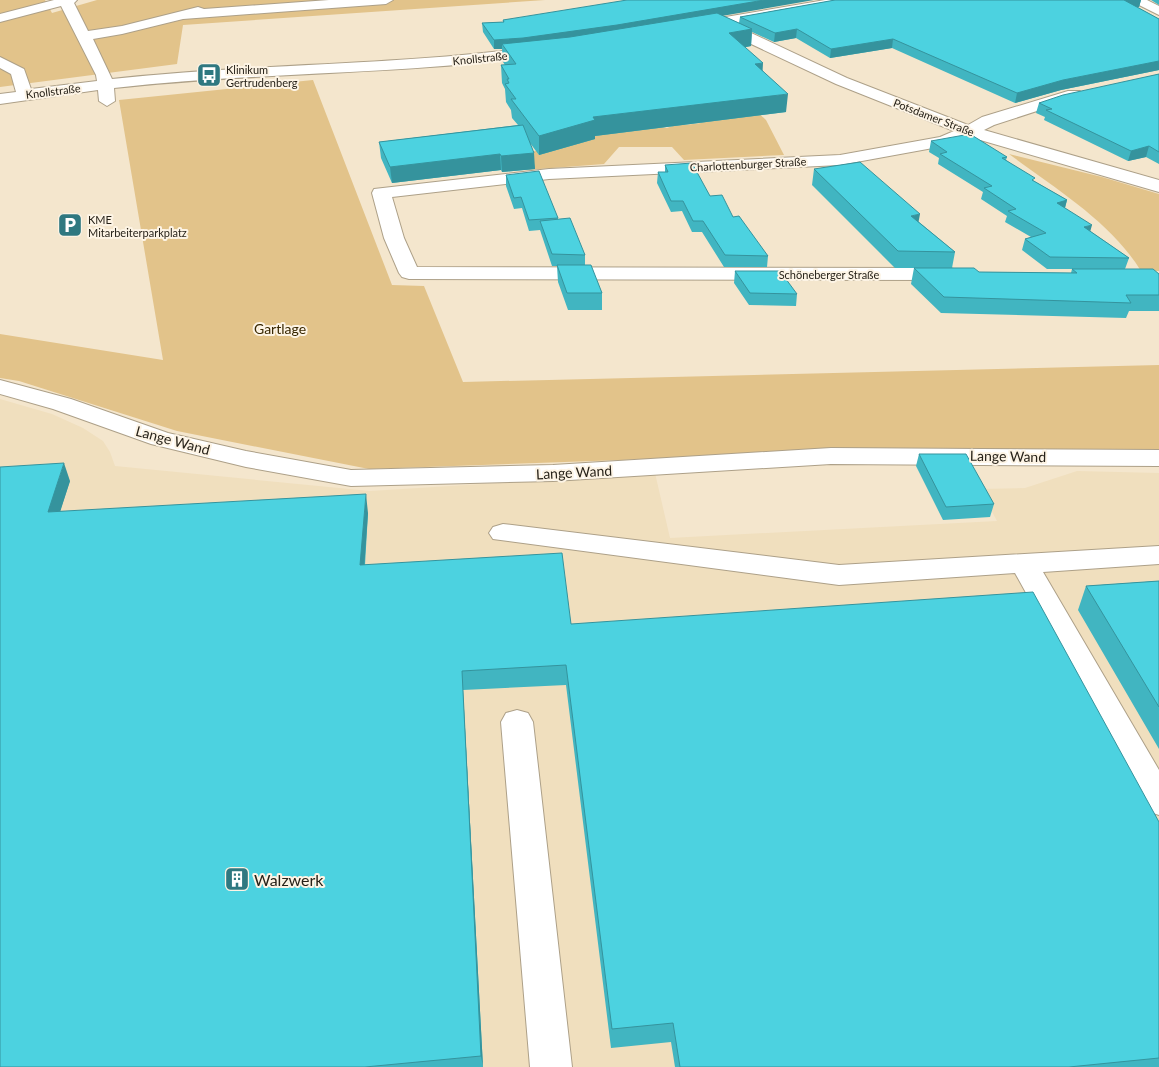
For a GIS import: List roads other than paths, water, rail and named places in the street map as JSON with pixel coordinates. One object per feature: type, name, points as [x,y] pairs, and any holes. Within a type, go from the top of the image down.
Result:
[{"type":"street","points":[[0,18],[67,0],[82,36],[104,75],[107,102]]},
{"type":"street","points":[[82,36],[122,30],[181,16],[235,0]]},
{"type":"street","points":[[181,16],[386,0]]},
{"type":"street","points":[[683,28],[850,0]]},
{"type":"street","points":[[1136,0],[1159,11]]},
{"type":"street","name":"Potsdamer Straße","points":[[718,23],[811,68],[970,131],[1159,186]]},
{"type":"street","name":"Knollstraße","points":[[0,99],[106,84],[209,75],[431,70],[551,49]]},
{"type":"street","points":[[0,62],[18,72],[25,95]]},
{"type":"street","name":"Charlottenburger Straße","points":[[409,273],[394,238],[382,193],[549,174],[840,160],[944,141],[970,131],[988,121],[1056,99],[1090,91]]},
{"type":"street","name":"Schöneberger Straße","points":[[409,273],[972,274]]},
{"type":"street","name":"Lange Wand","points":[[0,387],[62,404],[160,439],[246,459],[351,478],[553,473],[831,456],[1159,458]]},
{"type":"street","points":[[503,533],[839,575],[1159,555]]},
{"type":"street","points":[[1024,564],[1159,801]]},
{"type":"street","points":[[517,722],[551,1067]]},
{"type":"place","name":"Klinikum Gertrudenberg","points":[[209,75]]},
{"type":"place","name":"KME Mitarbeiterparkplatz","points":[[70,225]]},
{"type":"place","name":"Walzwerk","points":[[237,879]]},
{"type":"park label","name":"Gartlage","points":[[280,328]]}]
